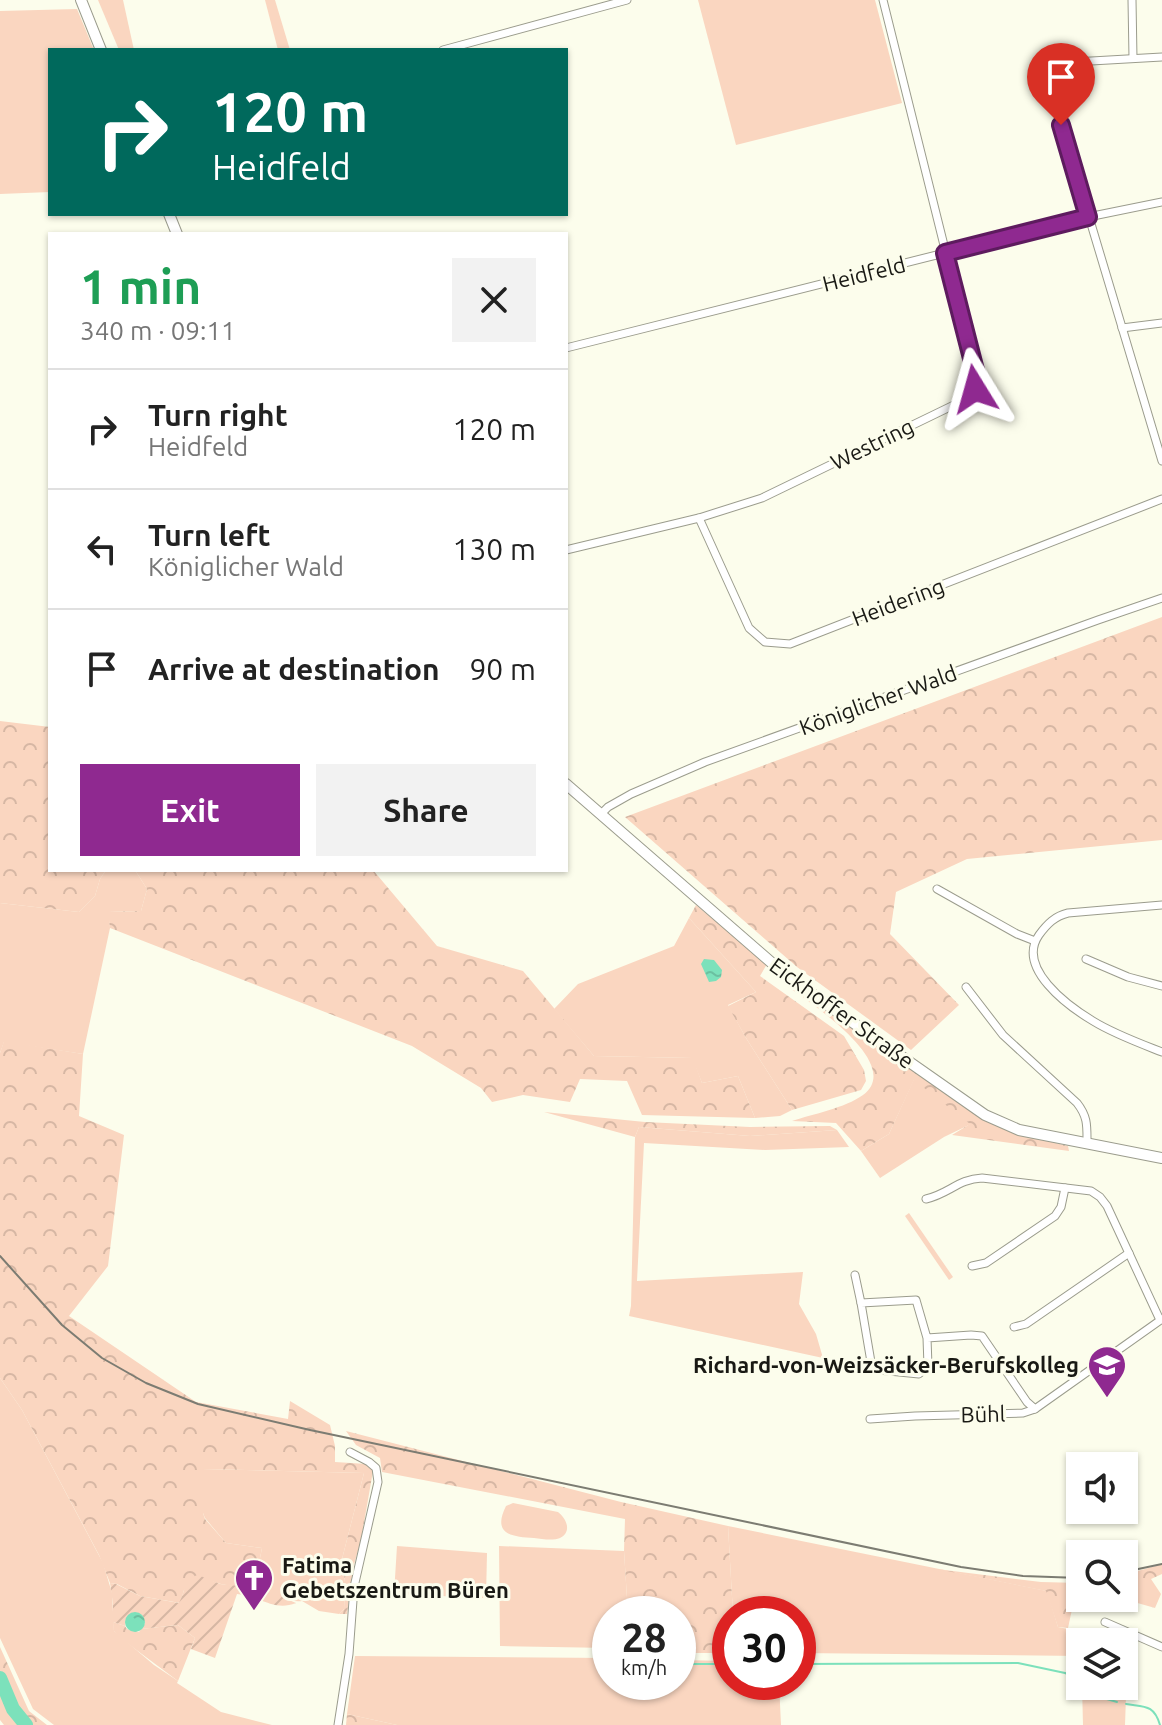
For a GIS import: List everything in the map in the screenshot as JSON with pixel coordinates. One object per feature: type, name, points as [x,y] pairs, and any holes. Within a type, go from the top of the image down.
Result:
[{"type":"main road","points":[[81,0],[100,48]]},
{"type":"main road","name":"Eickhoffer Straße","points":[[568,786],[788,977],[985,1115],[1019,1130],[1162,1158]]},
{"type":"street","points":[[450,48],[627,0]]},
{"type":"street","name":"Westring","points":[[568,550],[699,518],[762,498],[956,404],[975,389],[976,374],[883,0]]},
{"type":"street","points":[[1132,0],[1133,58]]},
{"type":"street","points":[[1162,57],[1056,63],[1048,69],[1048,80],[1162,461]]},
{"type":"street","name":"Heidfeld","points":[[568,347],[1088,217],[1162,202]]},
{"type":"street","points":[[1122,328],[1162,323]]},
{"type":"street","name":"Heidering","points":[[699,518],[749,628],[765,642],[790,644],[1162,499]]},
{"type":"street","name":"Königlicher Wald","points":[[601,814],[631,794],[705,762],[1162,598]]},
{"type":"street","points":[[937,889],[1035,941]]},
{"type":"street","points":[[1162,905],[1058,915],[1035,941],[1034,963],[1044,981],[1093,1022],[1162,1052]]},
{"type":"street","points":[[1086,959],[1128,977],[1162,986]]},
{"type":"street","points":[[966,987],[1003,1035],[1085,1113],[1087,1144]]},
{"type":"street","points":[[926,1199],[939,1196],[971,1178],[1091,1191],[1107,1206],[1161,1319]]},
{"type":"street","points":[[972,1266],[986,1263],[1055,1216],[1061,1207],[1065,1188]]},
{"type":"street","points":[[1014,1327],[1026,1324],[1129,1253]]},
{"type":"street","points":[[855,1275],[871,1362],[879,1370],[919,1374],[928,1366],[927,1338],[916,1300],[861,1303]]},
{"type":"street","name":"Bühl","points":[[870,1419],[1023,1413],[1035,1409],[1161,1319]]},
{"type":"street","points":[[927,1338],[982,1336],[1035,1409]]},
{"type":"street","points":[[338,1725],[349,1654],[354,1587],[378,1482],[376,1468],[350,1452]]},
{"type":"street","points":[[1105,1622],[1162,1647]]},
{"type":"green space","points":[[98,0],[123,0],[134,48],[118,48]]},
{"type":"green space","points":[[265,0],[275,0],[289,48],[277,48]]},
{"type":"green space","points":[[698,0],[875,0],[902,103],[736,145]]},
{"type":"green space","points":[[77,9],[93,48],[48,48],[48,192],[0,194],[0,11]]},
{"type":"green space","points":[[1162,617],[1162,840],[967,859],[896,892],[890,934],[959,1005],[911,1050],[797,967],[625,817]]},
{"type":"green space","points":[[0,721],[48,727],[48,872],[105,872],[95,896],[79,912],[0,903]]},
{"type":"green space","points":[[105,872],[136,872],[147,889],[141,911],[109,912],[110,928],[83,1054],[4,1042],[0,1053],[0,903],[79,912],[95,896]]},
{"type":"green space","points":[[136,872],[375,872],[437,946],[523,971],[594,1056],[693,1058],[702,1083],[738,1076],[755,1118],[642,1115],[627,1081],[580,1079],[570,1102],[523,1095],[492,1102],[481,1088],[412,1046],[110,928],[108,912],[141,911],[147,889]]},
{"type":"green space","points":[[696,905],[767,964],[760,976],[844,1036],[864,1070],[866,1081],[861,1090],[792,1110],[728,1006],[756,992],[689,918]]},
{"type":"green space","points":[[689,918],[756,992],[728,1005],[792,1110],[780,1116],[755,1118],[738,1076],[702,1083],[692,1058],[594,1056],[554,1009],[578,984],[674,946]]},
{"type":"green space","points":[[787,986],[797,987],[985,1120],[1019,1134],[1068,1146],[1069,1151],[952,1135],[970,1124],[914,1080],[889,1134],[861,1151],[836,1123],[792,1121],[856,1100],[873,1082],[872,1067],[849,1035]]},
{"type":"green space","points":[[4,1041],[83,1054],[79,1116],[124,1135],[108,1266],[69,1316],[196,1402],[288,1419],[290,1401],[330,1425],[335,1462],[367,1464],[373,1471],[347,1614],[339,1614],[344,1609],[342,1559],[364,1473],[203,1469],[205,1519],[226,1543],[262,1548],[255,1583],[250,1581],[247,1587],[242,1587],[211,1581],[184,1590],[180,1603],[140,1596],[110,1583],[99,1555],[22,1410],[0,1378],[0,1053]]},
{"type":"green space","points":[[914,1079],[971,1124],[944,1137],[880,1178],[861,1151],[889,1134]]},
{"type":"green space","points":[[544,1112],[645,1122],[750,1127],[830,1126],[837,1130],[750,1136],[639,1127],[635,1137]]},
{"type":"green space","points":[[639,1127],[750,1136],[837,1130],[849,1147],[765,1150],[644,1143],[637,1281],[803,1272],[799,1304],[816,1334],[823,1358],[629,1316],[635,1137]]},
{"type":"green space","points":[[909,1213],[953,1277],[949,1280],[905,1216]]},
{"type":"green space","points":[[0,1378],[22,1410],[103,1563],[112,1593],[114,1631],[177,1683],[221,1712],[272,1725],[54,1725],[33,1709],[0,1638]]},
{"type":"green space","points":[[346,1431],[621,1502],[728,1526],[732,1596],[712,1596],[712,1653],[696,1653],[696,1596],[627,1596],[625,1519],[382,1472],[380,1458],[356,1445]]},
{"type":"green space","points":[[203,1469],[364,1473],[342,1559],[344,1609],[339,1614],[319,1611],[302,1601],[287,1600],[259,1591],[261,1586],[255,1583],[262,1548],[226,1543],[205,1518]]},
{"type":"green space","points":[[513,1503],[558,1512],[566,1522],[566,1532],[560,1538],[551,1540],[511,1535],[501,1523],[506,1506]]},
{"type":"green space","points":[[728,1526],[1047,1591],[1058,1627],[1066,1629],[1066,1656],[816,1653],[816,1596],[732,1596]]},
{"type":"green space","points":[[397,1546],[487,1553],[486,1598],[394,1594]]},
{"type":"green space","points":[[499,1546],[624,1551],[627,1596],[592,1596],[592,1648],[500,1646]]},
{"type":"green space","points":[[1162,1564],[1162,1574],[1151,1579],[1161,1594],[1155,1608],[1138,1603],[1138,1571]]},
{"type":"green space","points":[[937,1569],[1066,1583],[1066,1612],[1071,1612],[1068,1628],[1058,1627],[1046,1591]]},
{"type":"green space","points":[[198,1575],[220,1584],[247,1587],[244,1595],[237,1594],[215,1658],[191,1649],[195,1638],[178,1625],[141,1629],[145,1623],[143,1617],[128,1615],[125,1626],[113,1622],[110,1583],[140,1596],[179,1603],[187,1583]]},
{"type":"green space","points":[[259,1591],[296,1603],[281,1606],[267,1603],[257,1599]]},
{"type":"green space","points":[[113,1622],[139,1632],[141,1629],[178,1625],[195,1638],[178,1681],[119,1637],[114,1631]]},
{"type":"green space","points":[[0,1647],[29,1711],[47,1725],[4,1725],[0,1720]]},
{"type":"green space","points":[[355,1656],[592,1658],[592,1700],[696,1700],[696,1660],[712,1661],[712,1700],[780,1700],[781,1725],[397,1725],[347,1714]]},
{"type":"green space","points":[[1082,1700],[1126,1700],[1125,1725],[1083,1725]]},
{"type":"green space","points":[[347,1714],[397,1725],[346,1725]]},
{"type":"water","points":[[704,959],[714,960],[722,970],[721,977],[716,981],[709,982],[701,964]]},
{"type":"water","points":[[135,1612],[142,1615],[145,1622],[142,1629],[135,1632],[128,1629],[125,1622],[128,1615]]},
{"type":"waterway","points":[[816,1664],[1018,1663],[1066,1673]]},
{"type":"waterway","points":[[696,1664],[712,1664]]},
{"type":"waterway","points":[[0,1678],[13,1709],[26,1725]]},
{"type":"waterway","points":[[1110,1700],[1117,1702]]},
{"type":"waterway","points":[[1126,1704],[1151,1710],[1160,1725]]},
{"type":"railway","points":[[0,1256],[62,1325],[102,1358],[146,1383],[198,1404],[961,1567],[1023,1576],[1066,1578]]},
{"type":"railway","points":[[1138,1569],[1162,1564]]},
{"type":"place","name":"Richard-von-Weizsäcker-Berufskolleg","points":[[1107,1399]]},
{"type":"place","name":"Fatima Gebetszentrum Büren","points":[[254,1612]]},
{"type":"route","points":[[975,389],[976,374],[945,253],[1088,217],[1061,125]]}]
